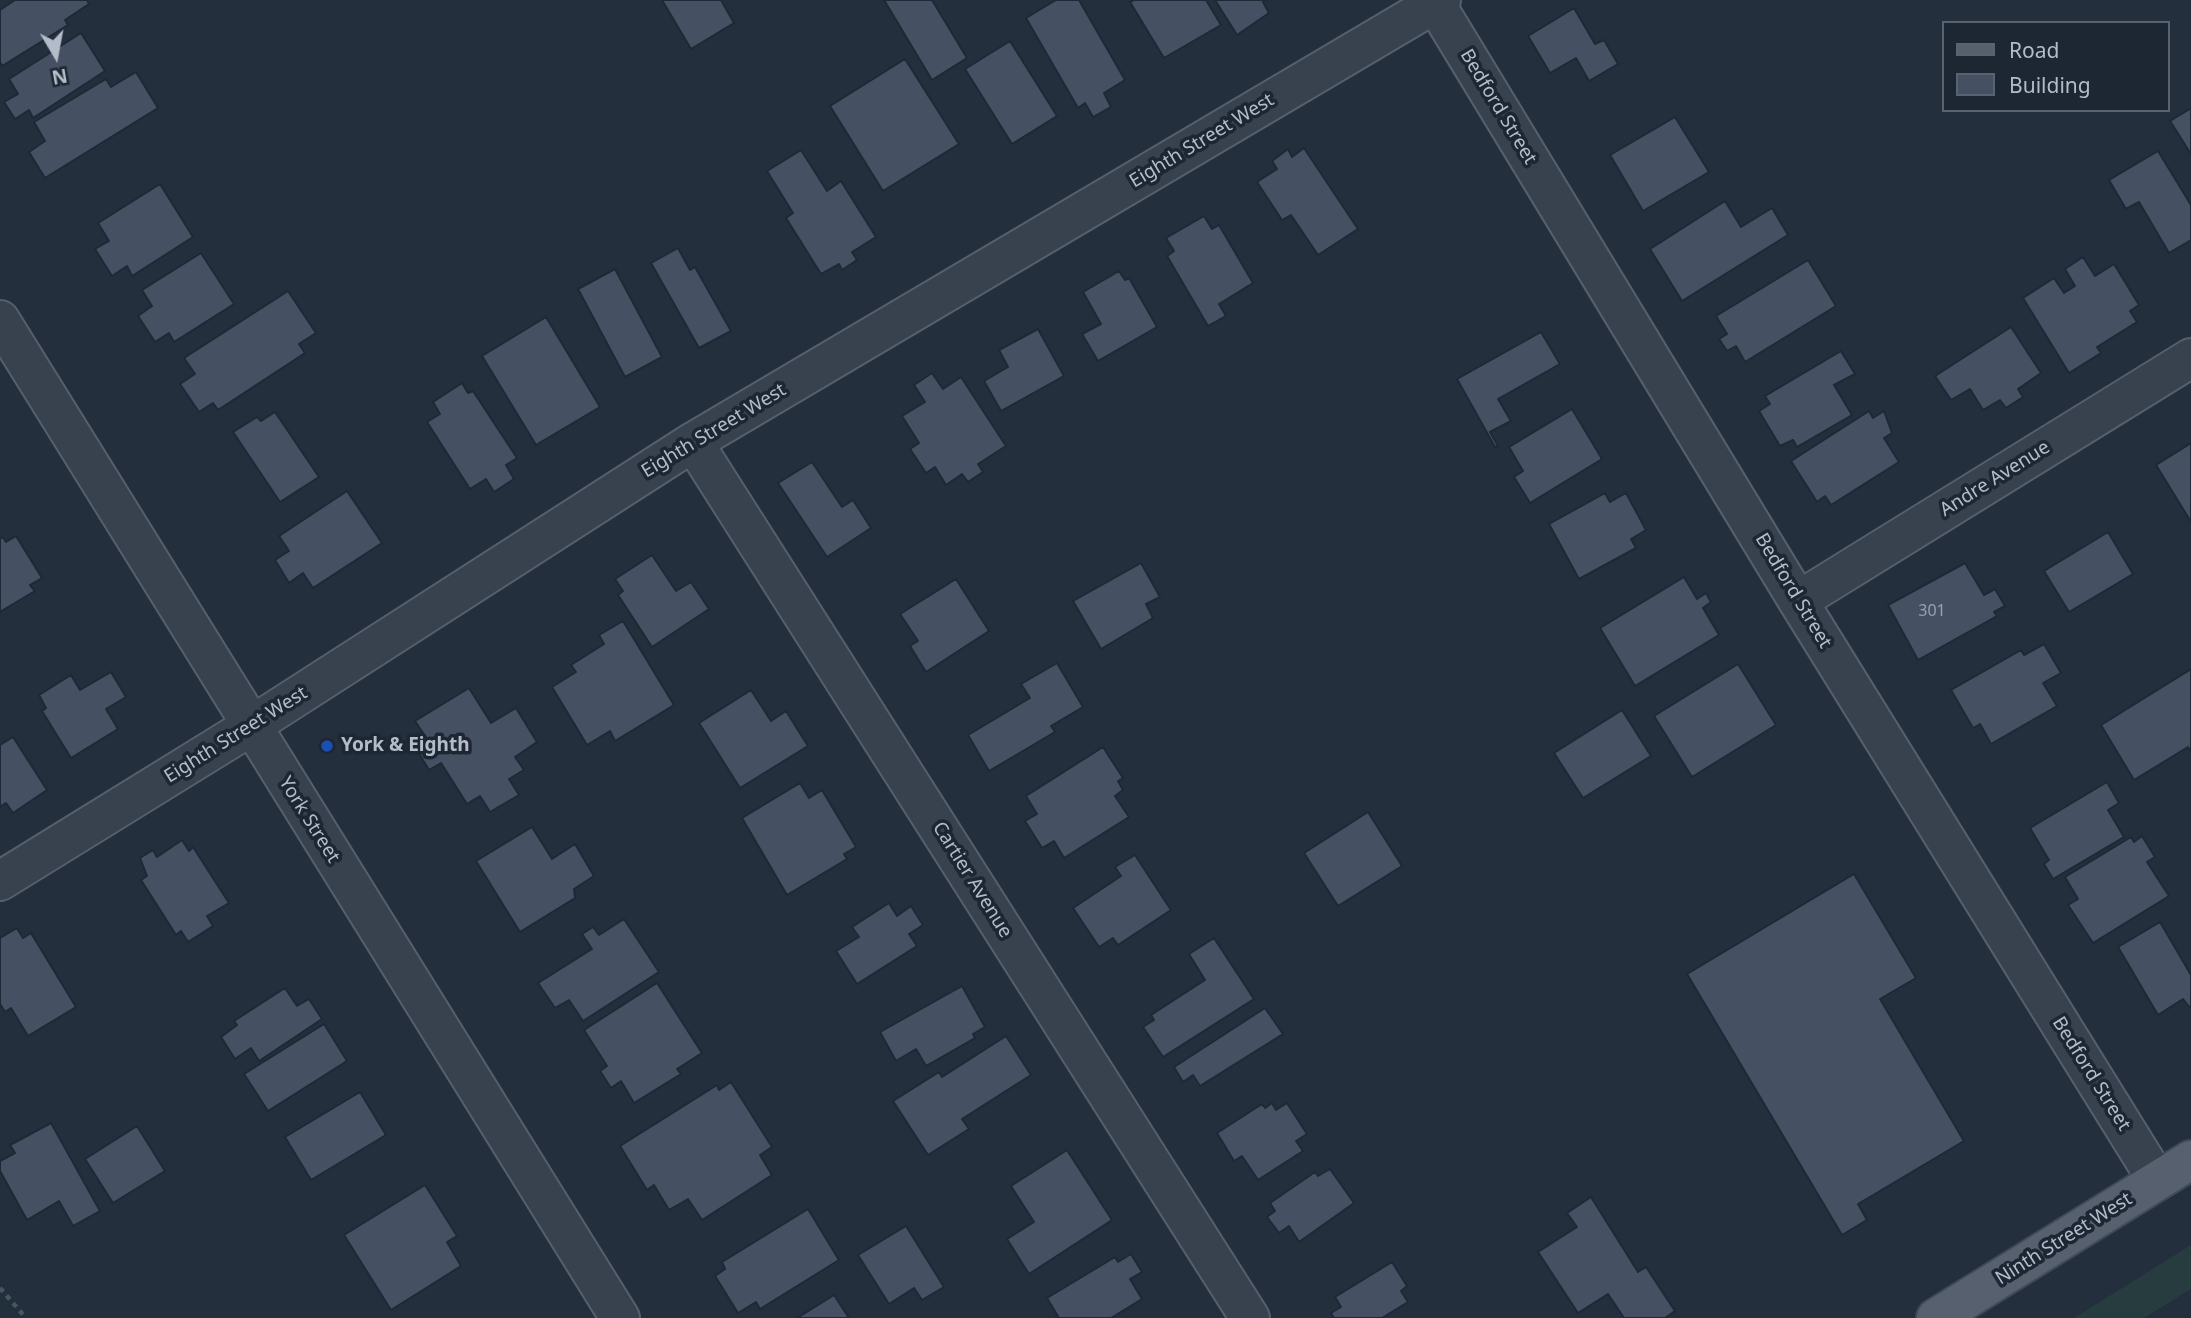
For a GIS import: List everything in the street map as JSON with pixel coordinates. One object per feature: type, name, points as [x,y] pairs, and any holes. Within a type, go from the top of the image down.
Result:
[{"type":"main road","name":"Ninth Street West","points":[[1936,1318],[2191,1160]]},
{"type":"street","name":"Eighth Street West","points":[[0,881],[251,726],[693,442],[1436,1]]},
{"type":"street","name":"Bedford Street","points":[[1436,1],[1798,601],[2157,1180]]},
{"type":"street","name":"York Street","points":[[0,320],[620,1318]]},
{"type":"street","name":"Andre Avenue","points":[[1798,601],[2191,358]]},
{"type":"street","name":"Cartier Avenue","points":[[693,442],[1250,1318]]},
{"type":"path","points":[[0,1288],[26,1318]]},
{"type":"green space","points":[[2191,1245],[2191,1289],[2144,1318],[2074,1318]]},
{"type":"building","points":[[15,0],[87,0],[89,4],[65,20],[68,25],[2,66],[0,10]]},
{"type":"building","points":[[662,0],[721,0],[734,23],[691,49]]},
{"type":"building","points":[[884,0],[932,0],[967,58],[932,80]]},
{"type":"building","points":[[1056,0],[1079,0],[1125,80],[1104,93],[1111,107],[1093,117],[1085,103],[1078,108],[1026,18]]},
{"type":"building","points":[[1206,0],[1221,25],[1164,58],[1130,2]]},
{"type":"building","points":[[1215,0],[1266,0],[1263,2],[1269,13],[1237,35]]},
{"type":"building","points":[[1574,8],[1595,44],[1604,40],[1618,64],[1589,81],[1576,58],[1550,73],[1528,36]]},
{"type":"building","points":[[81,33],[105,71],[33,118],[29,110],[15,119],[4,102],[18,94],[9,79]]},
{"type":"building","points":[[1010,41],[1057,116],[1012,144],[965,69]]},
{"type":"building","points":[[905,59],[959,144],[883,191],[830,106]]},
{"type":"building","points":[[136,72],[158,108],[45,178],[29,152],[45,141],[34,122],[106,79],[111,87]]},
{"type":"building","points":[[2191,108],[2191,154],[2170,121]]},
{"type":"building","points":[[1675,117],[1709,172],[1643,211],[1610,155]]},
{"type":"building","points":[[1304,148],[1358,229],[1318,255],[1291,215],[1282,220],[1257,182],[1277,169],[1272,161],[1288,149],[1292,157]]},
{"type":"building","points":[[801,150],[827,191],[841,181],[876,237],[852,252],[857,260],[842,270],[839,264],[821,274],[786,218],[793,213],[767,171]]},
{"type":"building","points":[[2158,151],[2191,205],[2191,240],[2169,253],[2139,202],[2126,209],[2109,180]]},
{"type":"building","points":[[160,184],[193,237],[132,276],[127,266],[112,276],[95,249],[109,241],[98,223]]},
{"type":"building","points":[[1725,201],[1741,227],[1772,208],[1788,235],[1682,301],[1650,249]]},
{"type":"building","points":[[1204,216],[1212,229],[1219,225],[1253,283],[1219,304],[1226,316],[1208,326],[1167,256],[1174,251],[1166,238]]},
{"type":"building","points":[[678,248],[690,270],[695,267],[731,331],[699,348],[651,263]]},
{"type":"building","points":[[201,253],[234,304],[174,342],[169,333],[155,342],[138,316],[152,306],[142,290]]},
{"type":"building","points":[[2083,257],[2095,276],[2114,264],[2139,305],[2130,311],[2137,322],[2097,347],[2101,353],[2069,373],[2023,298],[2054,278],[2064,293],[2075,286],[2065,269]]},
{"type":"building","points":[[1808,260],[1836,306],[1745,362],[1736,346],[1727,351],[1719,339],[1727,334],[1716,316]]},
{"type":"building","points":[[615,269],[662,357],[625,377],[578,289]]},
{"type":"building","points":[[1119,271],[1125,280],[1129,278],[1157,327],[1098,361],[1082,334],[1101,324],[1083,292]]},
{"type":"building","points":[[288,291],[316,333],[299,344],[305,353],[218,410],[213,403],[199,412],[180,384],[195,374],[184,358]]},
{"type":"building","points":[[546,317],[600,407],[536,445],[482,356]]},
{"type":"building","points":[[2011,327],[2041,373],[2018,389],[2023,397],[2006,408],[2000,400],[1983,410],[1970,389],[1951,400],[1935,376]]},
{"type":"building","points":[[1038,329],[1064,376],[1001,411],[984,381],[1008,367],[999,350]]},
{"type":"building","points":[[1541,332],[1560,364],[1498,399],[1511,421],[1490,432],[1498,446],[1495,447],[1457,379]]},
{"type":"building","points":[[1841,351],[1855,374],[1834,385],[1852,415],[1797,447],[1793,440],[1780,446],[1759,411],[1770,404],[1765,396]]},
{"type":"building","points":[[932,373],[943,389],[961,377],[1006,446],[978,464],[983,472],[968,482],[962,474],[946,485],[935,467],[926,473],[910,449],[919,443],[902,416],[925,402],[914,385]]},
{"type":"building","points":[[462,383],[468,393],[473,391],[517,458],[506,465],[514,479],[494,492],[486,479],[470,489],[427,422],[440,414],[433,402]]},
{"type":"building","points":[[1572,409],[1602,459],[1530,503],[1514,477],[1523,471],[1509,447]]},
{"type":"building","points":[[1869,411],[1873,418],[1884,411],[1892,433],[1884,438],[1899,462],[1831,505],[1825,496],[1817,502],[1791,461]]},
{"type":"building","points":[[275,412],[319,477],[280,502],[233,432],[257,417],[261,421]]},
{"type":"building","points":[[2191,443],[2191,522],[2156,465]]},
{"type":"building","points":[[812,462],[842,507],[853,500],[871,528],[827,557],[778,483]]},
{"type":"building","points":[[347,491],[382,543],[313,588],[303,573],[289,583],[275,560],[289,551],[279,536]]},
{"type":"building","points":[[1605,493],[1610,502],[1626,493],[1646,530],[1631,539],[1636,548],[1579,579],[1549,524]]},
{"type":"building","points":[[2108,532],[2133,574],[2069,612],[2044,571]]},
{"type":"building","points":[[16,536],[42,578],[30,585],[35,591],[0,612],[0,539],[3,537],[6,542]]},
{"type":"building","points":[[652,555],[676,591],[691,582],[709,609],[652,647],[618,595],[623,591],[615,579]]},
{"type":"building","points":[[1141,563],[1160,597],[1146,604],[1153,618],[1101,649],[1073,601]]},
{"type":"building","points":[[1965,563],[1984,595],[1995,589],[2005,606],[1994,612],[1997,616],[1918,660],[1888,605]]},
{"type":"building","points":[[1684,577],[1697,599],[1706,593],[1711,602],[1703,608],[1719,635],[1635,686],[1600,628]]},
{"type":"building","points":[[956,579],[989,631],[926,672],[910,646],[918,641],[900,614]]},
{"type":"building","points":[[623,621],[674,705],[615,741],[610,731],[587,745],[552,687],[576,672],[571,665],[604,644],[599,635]]},
{"type":"building","points":[[2044,644],[2061,673],[2043,683],[2057,706],[1991,744],[1980,724],[1973,728],[1951,690],[2021,650],[2024,655]]},
{"type":"building","points":[[1057,663],[1083,707],[1051,726],[1055,732],[989,771],[968,735],[1030,698],[1021,684]]},
{"type":"building","points":[[1738,664],[1776,725],[1692,777],[1654,716]]},
{"type":"building","points":[[2191,669],[2191,752],[2188,747],[2134,780],[2101,725]]},
{"type":"building","points":[[111,672],[126,697],[106,709],[118,729],[71,758],[42,711],[46,708],[39,695],[71,675],[80,690]]},
{"type":"building","points":[[469,688],[491,723],[516,708],[537,742],[515,757],[524,770],[509,779],[519,795],[490,812],[480,796],[467,804],[441,763],[429,770],[415,747],[427,739],[415,721]]},
{"type":"building","points":[[751,690],[771,721],[786,711],[808,746],[740,788],[699,723]]},
{"type":"building","points":[[1622,710],[1651,756],[1583,798],[1554,753]]},
{"type":"building","points":[[13,737],[47,790],[13,813],[6,803],[0,807],[0,745]]},
{"type":"building","points":[[1103,747],[1123,778],[1118,781],[1123,790],[1115,796],[1129,817],[1064,858],[1054,841],[1042,848],[1025,821],[1037,814],[1026,796]]},
{"type":"building","points":[[2107,782],[2119,803],[2108,810],[2124,837],[2053,879],[2044,864],[2049,860],[2030,828]]},
{"type":"building","points":[[800,783],[809,798],[822,790],[856,847],[844,854],[847,859],[787,895],[742,818]]},
{"type":"building","points":[[1368,812],[1402,866],[1338,906],[1304,853]]},
{"type":"building","points":[[532,827],[552,859],[575,844],[594,876],[574,889],[575,898],[520,932],[476,861]]},
{"type":"building","points":[[2142,836],[2155,857],[2147,862],[2169,896],[2093,943],[2068,905],[2078,899],[2065,877],[2131,837],[2134,842]]},
{"type":"building","points":[[182,840],[189,851],[193,847],[229,903],[207,916],[213,926],[188,942],[181,931],[176,935],[141,880],[147,876],[140,858],[153,850],[157,857]]},
{"type":"building","points":[[1135,855],[1171,910],[1118,945],[1113,938],[1099,947],[1073,908],[1121,876],[1115,867]]},
{"type":"building","points":[[1854,874],[1916,978],[1880,999],[1964,1141],[1858,1204],[1867,1220],[1842,1235],[1687,974]]},
{"type":"building","points":[[889,903],[897,916],[911,906],[923,925],[909,934],[917,946],[857,984],[836,951],[859,937],[852,927]]},
{"type":"building","points":[[624,919],[659,972],[583,1021],[569,1000],[555,1008],[538,983],[592,949],[582,934],[593,927],[599,935]]},
{"type":"building","points":[[2160,922],[2191,975],[2191,1009],[2183,999],[2158,1015],[2118,947]]},
{"type":"building","points":[[17,928],[23,938],[31,933],[76,1007],[28,1036],[11,1008],[5,1012],[0,1004],[0,938]]},
{"type":"building","points":[[1214,938],[1254,999],[1163,1057],[1143,1027],[1154,1020],[1151,1015],[1205,980],[1189,954]]},
{"type":"building","points":[[657,983],[702,1053],[677,1069],[681,1074],[634,1103],[621,1081],[611,1088],[600,1071],[607,1066],[584,1030]]},
{"type":"building","points":[[962,986],[985,1027],[973,1034],[975,1038],[926,1066],[916,1049],[896,1061],[880,1032]]},
{"type":"building","points":[[285,988],[297,1006],[309,999],[322,1019],[259,1061],[251,1048],[235,1059],[221,1037],[237,1025],[234,1021]]},
{"type":"building","points":[[1265,1008],[1283,1034],[1200,1086],[1193,1075],[1183,1082],[1174,1067]]},
{"type":"building","points":[[324,1024],[347,1061],[268,1111],[244,1074]]},
{"type":"building","points":[[1006,1036],[1031,1075],[962,1119],[969,1129],[928,1155],[893,1101],[939,1072],[942,1077]]},
{"type":"building","points":[[731,1082],[772,1147],[760,1155],[772,1175],[702,1220],[688,1199],[669,1210],[654,1185],[647,1190],[620,1146],[717,1085],[719,1090]]},
{"type":"building","points":[[360,1092],[386,1135],[311,1180],[285,1137]]},
{"type":"building","points":[[1272,1103],[1276,1110],[1287,1103],[1307,1134],[1296,1141],[1303,1151],[1258,1180],[1242,1156],[1234,1161],[1217,1133],[1262,1104],[1265,1108]]},
{"type":"building","points":[[51,1123],[100,1211],[73,1226],[59,1201],[27,1220],[0,1171],[0,1161],[15,1153],[10,1145]]},
{"type":"building","points":[[137,1126],[165,1171],[113,1203],[85,1159]]},
{"type":"building","points":[[1067,1150],[1112,1220],[1029,1274],[1007,1239],[1034,1222],[1011,1186]]},
{"type":"building","points":[[1330,1169],[1354,1203],[1299,1242],[1289,1226],[1279,1233],[1267,1217],[1275,1211],[1270,1203],[1315,1172],[1318,1176]]},
{"type":"building","points":[[425,1185],[457,1236],[447,1242],[461,1266],[391,1310],[344,1235]]},
{"type":"building","points":[[1591,1197],[1638,1272],[1646,1267],[1675,1311],[1665,1318],[1624,1318],[1608,1294],[1578,1313],[1538,1252],[1577,1227],[1567,1213]]},
{"type":"building","points":[[808,1209],[839,1260],[760,1309],[756,1302],[738,1313],[715,1276],[725,1269],[722,1262]]},
{"type":"building","points":[[906,1226],[944,1287],[922,1300],[914,1288],[889,1304],[858,1255]]},
{"type":"building","points":[[1131,1254],[1142,1272],[1130,1279],[1142,1299],[1111,1318],[1059,1318],[1047,1298],[1115,1257],[1118,1262]]},
{"type":"building","points":[[1392,1262],[1407,1286],[1401,1291],[1408,1302],[1382,1318],[1334,1318],[1331,1313],[1341,1307],[1335,1297]]},
{"type":"building","points":[[834,1295],[849,1318],[797,1318]]},
{"type":"place","name":"York & Eighth","points":[[327,746]]}]
